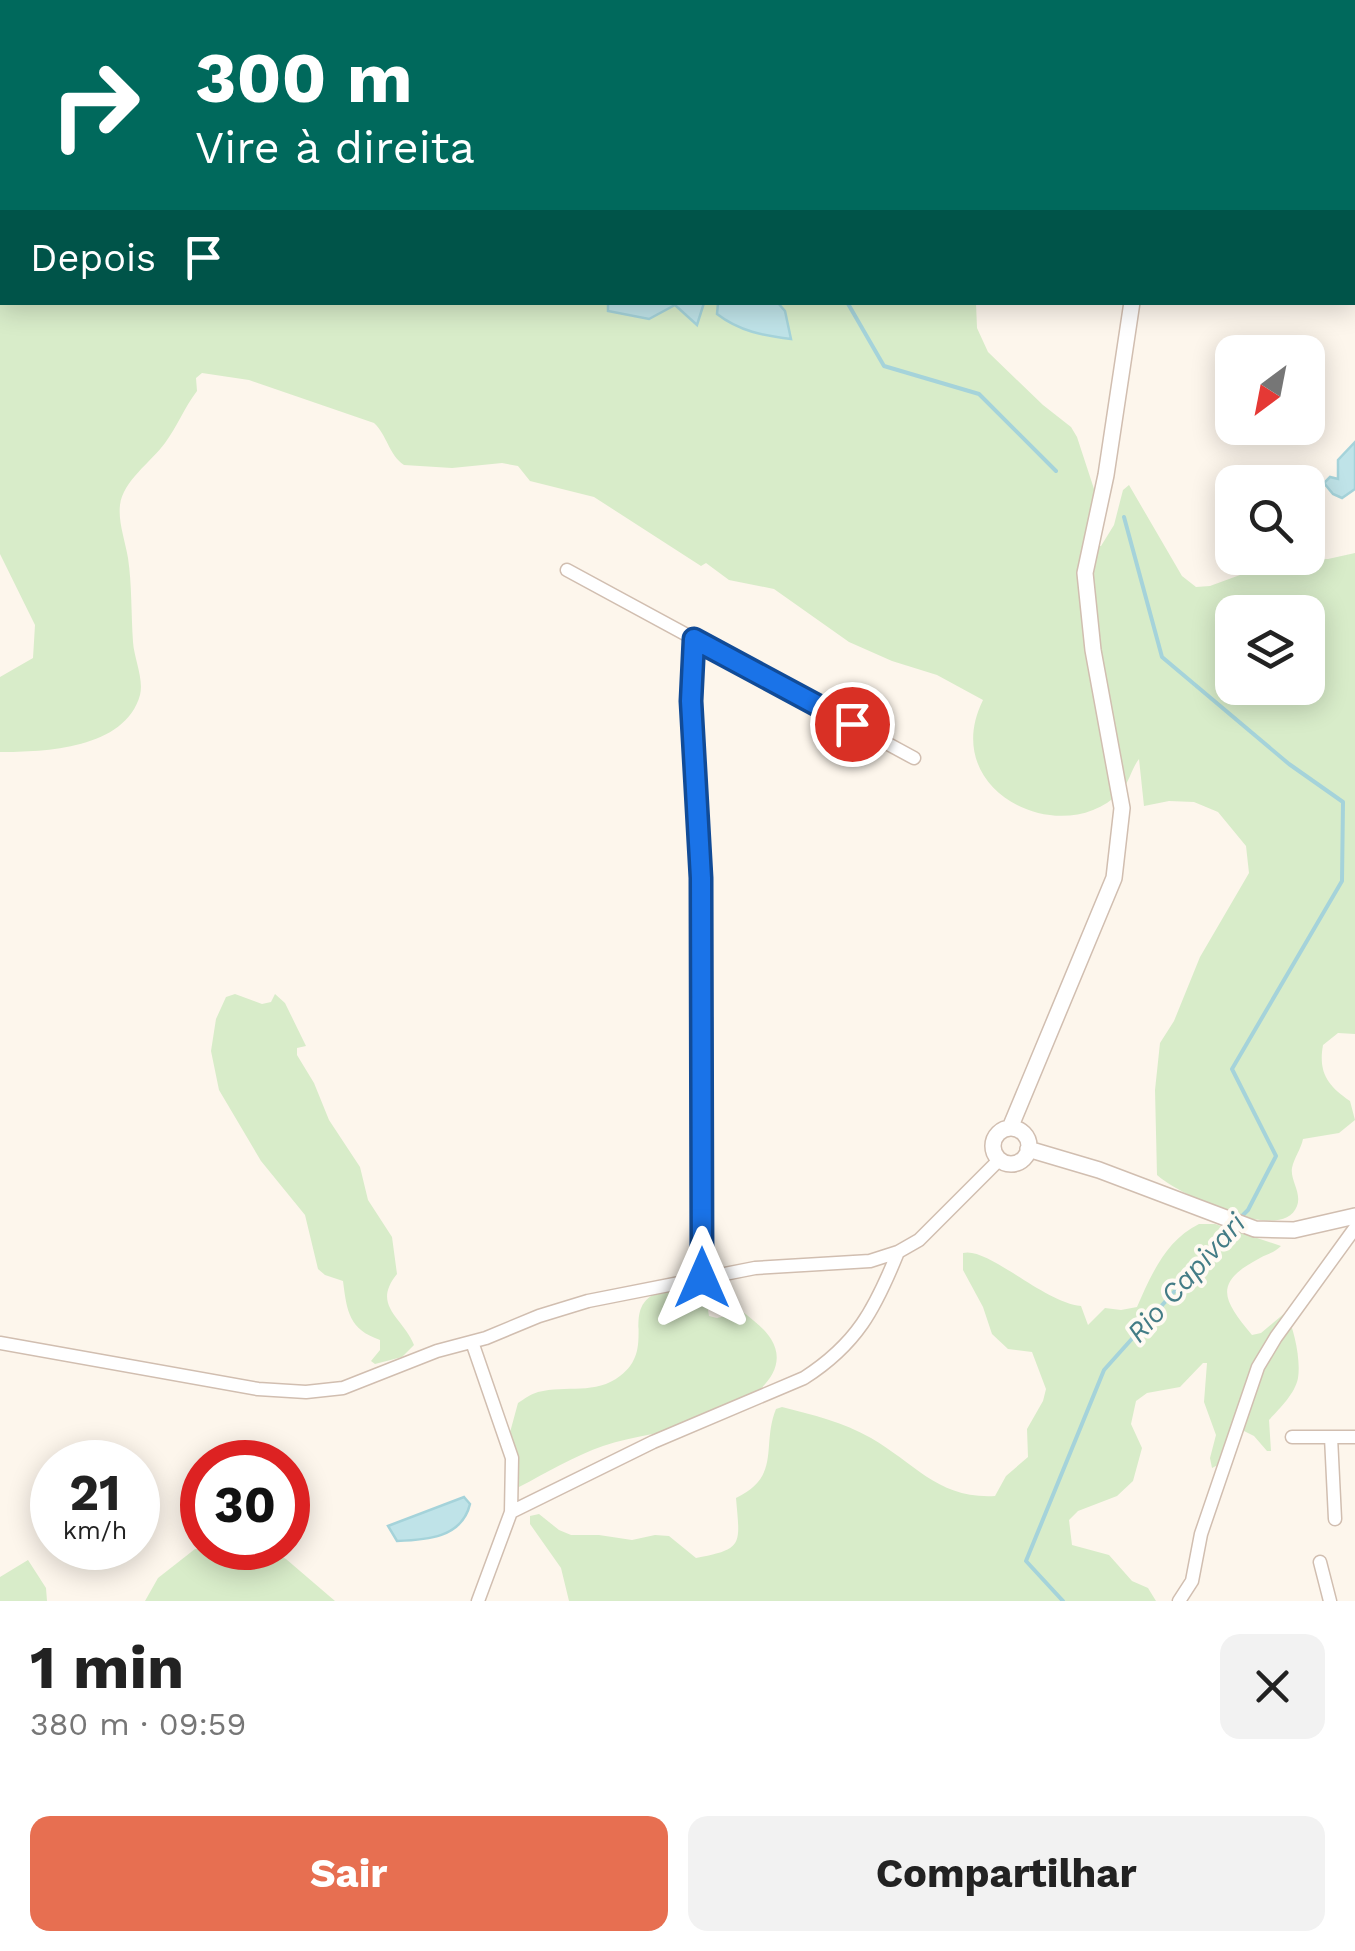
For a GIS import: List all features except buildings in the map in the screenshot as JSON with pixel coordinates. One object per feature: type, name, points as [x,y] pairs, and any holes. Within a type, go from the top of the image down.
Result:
[{"type":"street","points":[[1010,1128],[1080,966],[1107,896],[1120,844],[1122,808],[1094,650],[1085,573],[1106,475],[1132,305]]},
{"type":"street","points":[[567,570],[914,758]]},
{"type":"street","points":[[694,639],[691,701],[701,878],[702,1278]]},
{"type":"street","points":[[1010,1128],[1026,1137],[1028,1149],[1017,1163],[999,1160],[992,1143],[999,1132],[1010,1128]]},
{"type":"street","points":[[1028,1149],[1056,1155],[1256,1229],[1294,1230],[1355,1216]]},
{"type":"street","points":[[0,1344],[258,1389],[306,1392],[365,1381],[420,1358],[588,1301],[755,1268],[870,1260],[898,1252],[919,1240],[999,1160]]},
{"type":"street","points":[[1180,1601],[1192,1581],[1201,1534],[1258,1367],[1355,1228]]},
{"type":"street","points":[[510,1512],[825,1365],[863,1325],[898,1252]]},
{"type":"street","points":[[472,1342],[512,1458],[510,1512],[478,1601]]},
{"type":"street","points":[[1292,1437],[1355,1437]]},
{"type":"street","points":[[1331,1437],[1336,1519]]},
{"type":"street","points":[[1320,1562],[1330,1601]]},
{"type":"green space","points":[[0,305],[976,305],[977,328],[988,352],[1071,427],[1077,437],[1094,489],[1096,545],[1101,546],[1114,525],[1123,490],[1129,485],[1182,576],[1196,587],[1240,575],[1325,575],[1325,559],[1355,553],[1355,1034],[1338,1033],[1323,1045],[1322,1063],[1326,1078],[1350,1101],[1355,1120],[1339,1133],[1303,1139],[1292,1168],[1297,1206],[1287,1217],[1272,1221],[1229,1212],[1185,1193],[1157,1175],[1155,1090],[1160,1043],[1174,1021],[1200,957],[1249,873],[1246,846],[1218,812],[1194,802],[1144,806],[1139,759],[1120,792],[1096,809],[1068,816],[1040,813],[1013,803],[991,786],[977,762],[973,733],[983,700],[937,675],[849,642],[774,589],[729,580],[594,497],[530,481],[518,466],[404,465],[374,423],[249,380],[202,373],[196,378],[197,391],[173,431],[132,480],[120,505],[129,568],[133,642],[141,682],[132,713],[118,727],[81,744],[0,752],[0,677],[33,658],[35,625],[0,554]]},
{"type":"green space","points":[[235,994],[262,1004],[271,1002],[275,994],[285,1003],[306,1046],[297,1048],[297,1055],[329,1120],[360,1167],[368,1200],[392,1237],[397,1274],[390,1285],[388,1303],[414,1345],[402,1357],[375,1364],[371,1361],[380,1350],[380,1340],[351,1318],[343,1281],[318,1269],[305,1215],[261,1161],[219,1090],[211,1051],[216,1019],[226,997]]},
{"type":"green space","points":[[1199,1224],[1215,1224],[1281,1246],[1234,1276],[1227,1293],[1234,1312],[1252,1335],[1261,1333],[1286,1312],[1296,1344],[1298,1378],[1290,1395],[1269,1420],[1271,1451],[1240,1429],[1218,1465],[1212,1468],[1210,1458],[1216,1435],[1204,1402],[1207,1363],[1180,1387],[1147,1393],[1136,1401],[1131,1424],[1142,1448],[1133,1481],[1117,1496],[1078,1511],[1069,1520],[1072,1545],[1109,1555],[1132,1581],[1148,1588],[1156,1601],[569,1601],[561,1568],[530,1524],[530,1516],[539,1514],[571,1535],[632,1540],[669,1536],[696,1558],[723,1551],[736,1542],[736,1498],[760,1480],[768,1459],[776,1409],[782,1407],[860,1432],[943,1486],[958,1492],[995,1496],[1006,1476],[1028,1457],[1027,1429],[1046,1389],[1032,1352],[1008,1349],[992,1334],[963,1270],[963,1253],[986,1258],[1050,1295],[1081,1306],[1088,1325],[1105,1308],[1137,1307],[1169,1249]]},
{"type":"green space","points":[[712,1283],[718,1291],[709,1316],[743,1312],[771,1339],[775,1367],[758,1392],[702,1422],[603,1446],[519,1487],[512,1483],[509,1436],[518,1403],[538,1392],[591,1388],[611,1382],[633,1362],[643,1305],[654,1294]]},
{"type":"green space","points":[[28,1560],[30,1570],[34,1570],[46,1588],[47,1601],[0,1601],[0,1577]]},
{"type":"green space","points":[[180,1561],[180,1570],[299,1570],[335,1601],[145,1601],[158,1578]]},
{"type":"water","points":[[608,305],[675,305],[649,319],[608,311]]},
{"type":"water","points":[[675,305],[703,305],[697,325]]},
{"type":"water","points":[[718,305],[780,305],[785,311],[791,339],[743,329],[717,314]]},
{"type":"water","points":[[1355,442],[1355,489],[1342,498],[1325,484],[1330,477],[1338,479],[1338,460]]},
{"type":"water","points":[[464,1497],[470,1504],[466,1515],[441,1535],[397,1541],[388,1526]]},
{"type":"waterway","name":"Rio Capivari","points":[[849,305],[884,366],[979,394],[1056,471]]},
{"type":"waterway","name":"Rio Capivari","points":[[1124,517],[1162,657],[1289,764],[1343,802],[1342,881],[1232,1069],[1276,1156],[1248,1210],[1239,1219]]},
{"type":"waterway","name":"Rio Capivari","points":[[1063,1601],[1026,1561],[1104,1370],[1233,1226]]},
{"type":"route","points":[[702,1278],[701,878],[691,701],[694,639],[852,724]]}]
